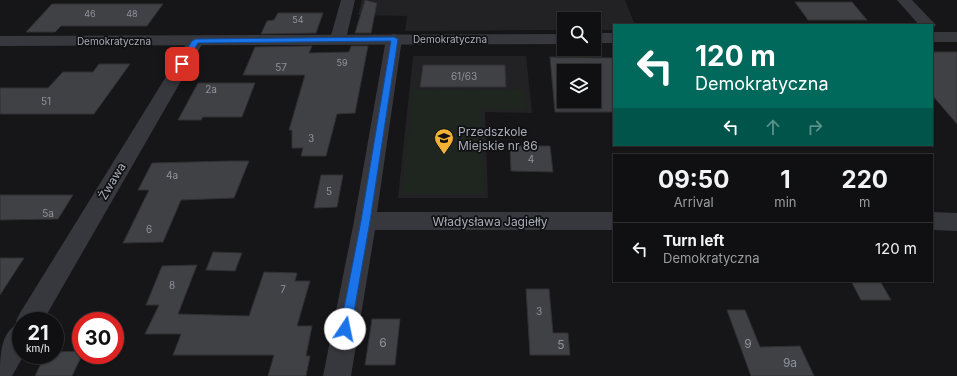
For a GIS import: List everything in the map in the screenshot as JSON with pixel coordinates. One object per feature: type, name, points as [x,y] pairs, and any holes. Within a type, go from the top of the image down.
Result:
[{"type":"street","points":[[338,39],[348,0]]},
{"type":"street","points":[[904,0],[927,24]]},
{"type":"street","points":[[935,34],[957,37]]},
{"type":"street","points":[[601,38],[613,38]]},
{"type":"street","points":[[337,376],[365,221],[394,39]]},
{"type":"street","name":"Demokratyczna","points":[[0,41],[557,39]]},
{"type":"street","name":"Żwawa","points":[[34,312],[196,41]]},
{"type":"street","name":"Władysława Jagiełły","points":[[365,221],[613,221]]},
{"type":"street","points":[[933,222],[957,222]]},
{"type":"street","points":[[0,370],[12,350]]},
{"type":"shaded area","points":[[362,0],[625,0],[635,24],[613,24],[613,30],[601,30],[601,12],[557,12],[557,30],[405,31],[407,16],[358,15]]},
{"type":"shaded area","name":"Przedszkole Miejskie nr 86","points":[[413,56],[526,56],[532,113],[485,112],[488,198],[398,198]]},
{"type":"shaded area","name":"Przedszkole Miejskie nr 86","points":[[524,89],[526,109],[481,109],[483,193],[402,193],[413,90]]},
{"type":"building","points":[[365,0],[377,3],[371,33],[355,33]]},
{"type":"building","points":[[795,2],[852,2],[867,20],[808,20]]},
{"type":"building","points":[[52,4],[163,4],[147,26],[61,26],[55,32],[26,32]]},
{"type":"building","points":[[278,13],[323,13],[316,33],[261,34],[267,21],[274,20]]},
{"type":"building","points":[[312,46],[309,53],[349,52],[351,46],[368,46],[355,113],[337,114],[326,156],[301,156],[303,148],[292,148],[292,130],[289,130],[305,75],[243,75],[255,47]]},
{"type":"building","points":[[933,52],[957,52],[957,124],[933,96]]},
{"type":"building","points":[[550,57],[613,58],[613,112],[555,112]]},
{"type":"building","points":[[99,64],[130,64],[94,114],[0,114],[0,88],[48,88],[63,72],[93,72]]},
{"type":"building","points":[[423,65],[505,65],[506,87],[420,87]]},
{"type":"building","points":[[198,83],[255,83],[242,117],[203,117],[201,120],[178,120]]},
{"type":"building","points":[[510,146],[550,146],[553,172],[511,171]]},
{"type":"building","points":[[249,161],[234,198],[181,200],[163,242],[123,243],[149,190],[138,190],[152,163]]},
{"type":"building","points":[[321,175],[343,175],[337,207],[314,208]]},
{"type":"building","points":[[0,195],[73,195],[58,219],[0,220]]},
{"type":"building","points":[[213,252],[242,253],[235,271],[206,270]]},
{"type":"building","points":[[0,258],[24,258],[0,295]]},
{"type":"building","points":[[197,265],[178,314],[249,316],[264,272],[297,273],[295,281],[310,281],[297,326],[312,326],[306,356],[310,356],[306,376],[268,376],[274,355],[173,355],[181,334],[145,334],[159,305],[146,305],[162,266]]},
{"type":"building","points":[[852,282],[881,282],[891,300],[861,300]]},
{"type":"building","points":[[526,289],[549,289],[553,333],[568,333],[570,355],[530,355]]},
{"type":"building","points":[[727,310],[745,310],[760,347],[800,346],[814,376],[751,376]]},
{"type":"building","points":[[372,319],[400,319],[395,365],[365,365]]},
{"type":"building","points":[[72,351],[72,364],[78,364],[72,376],[35,376],[41,364],[64,364],[64,352]]},
{"type":"place","name":"Przedszkole Miejskie nr 86","points":[[444,155]]},
{"type":"route","points":[[182,64],[196,41],[394,39],[365,221],[345,329]]}]
